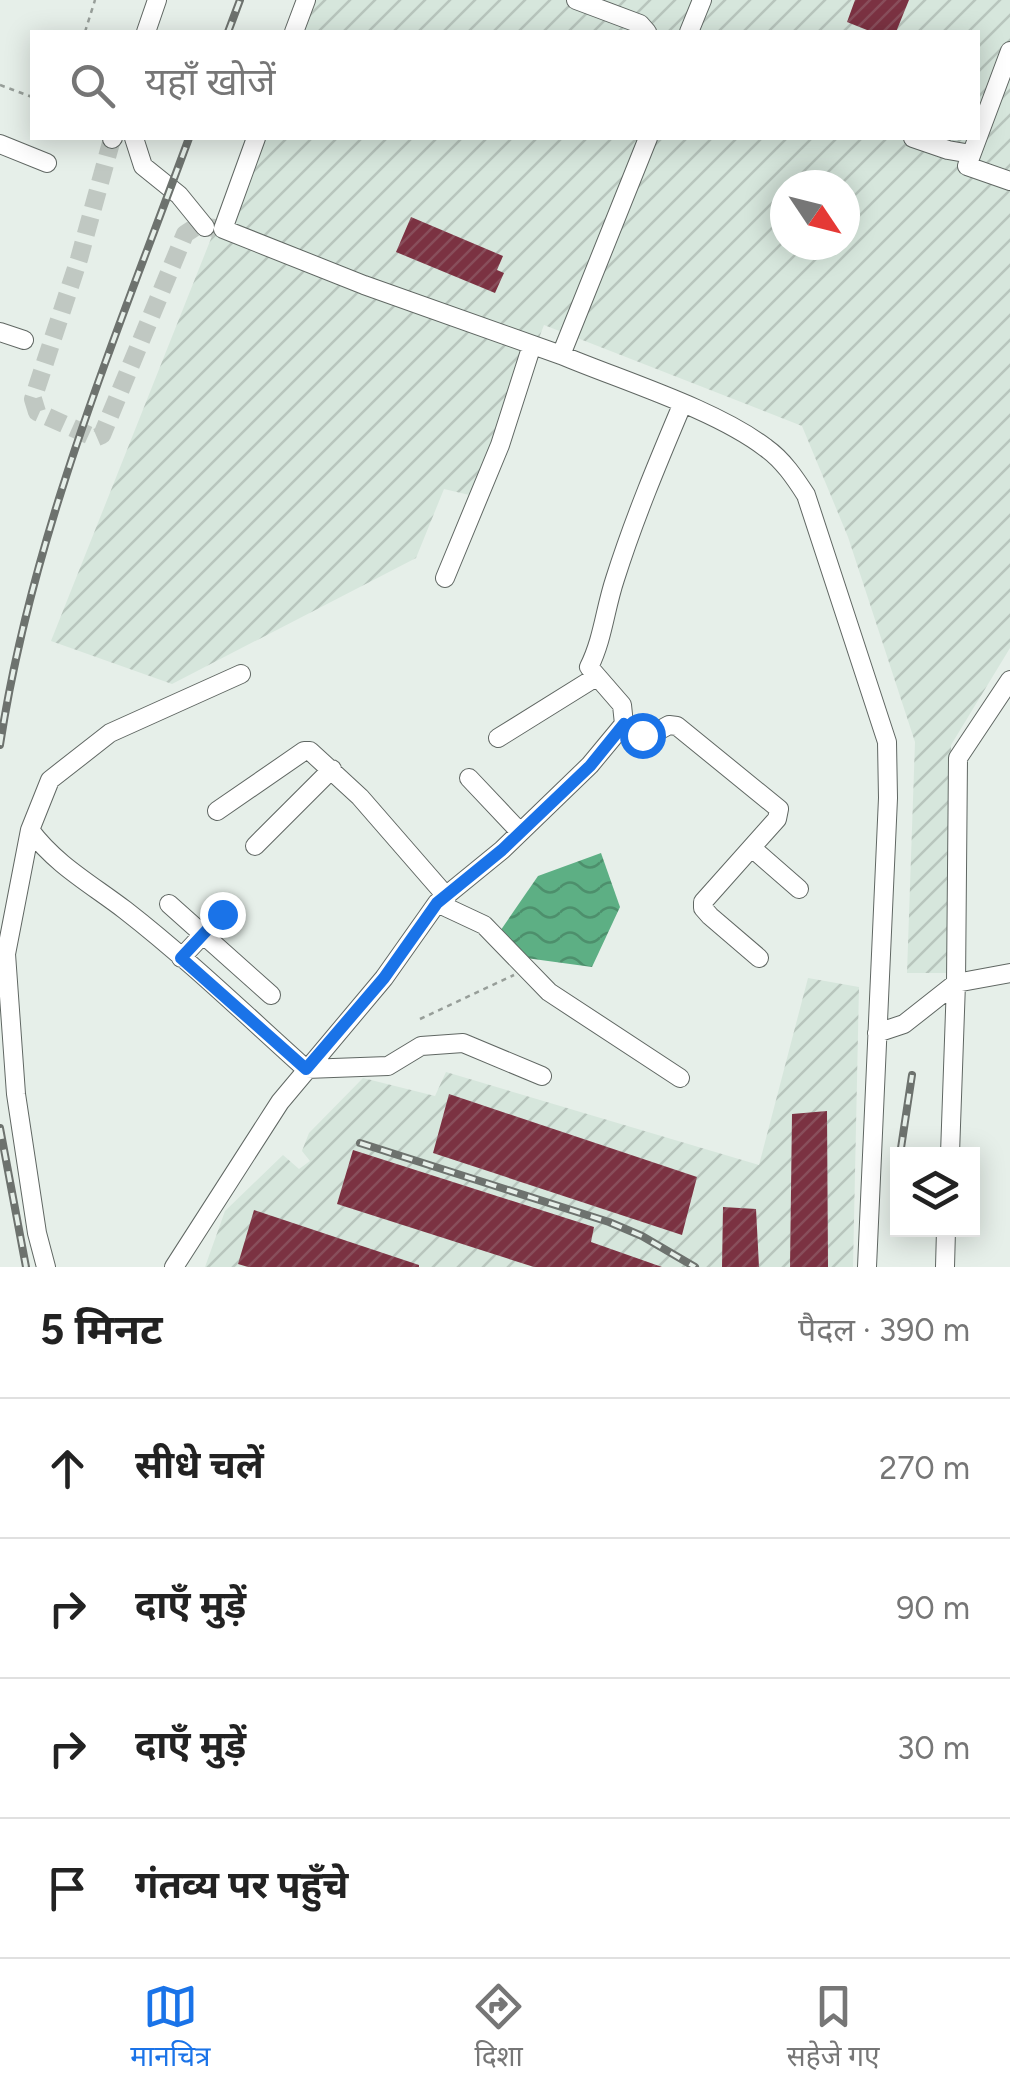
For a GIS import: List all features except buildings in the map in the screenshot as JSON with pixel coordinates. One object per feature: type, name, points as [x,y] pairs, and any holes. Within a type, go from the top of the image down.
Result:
[{"type":"street","points":[[147,30],[157,0]]},
{"type":"street","points":[[295,30],[306,0]]},
{"type":"street","points":[[576,0],[640,24],[645,30]]},
{"type":"street","points":[[690,30],[702,0]]},
{"type":"street","points":[[980,132],[1010,51]]},
{"type":"street","points":[[135,140],[143,166],[179,195],[206,227]]},
{"type":"street","points":[[255,140],[223,229],[364,285],[562,355],[738,429],[769,449],[806,495],[886,742],[888,798],[867,1267]]},
{"type":"street","points":[[562,355],[647,140]]},
{"type":"street","points":[[919,140],[972,154]]},
{"type":"street","points":[[977,140],[967,166],[1010,181]]},
{"type":"street","points":[[0,144],[48,163]]},
{"type":"street","points":[[0,332],[24,340]]},
{"type":"street","points":[[445,578],[500,444],[532,345]]},
{"type":"street","points":[[174,1267],[280,1102],[384,978],[442,900],[590,766],[624,724],[622,705],[589,668],[600,645],[610,592],[638,506],[682,405]]},
{"type":"street","points":[[46,1267],[37,1233],[16,1094],[6,954],[30,830],[50,780],[110,733],[241,674]]},
{"type":"street","points":[[498,738],[596,677]]},
{"type":"street","points":[[950,1147],[958,758],[1010,680]]},
{"type":"street","points":[[624,724],[647,737],[669,725],[677,726],[773,803],[779,815],[707,895],[703,908],[758,958]]},
{"type":"street","points":[[217,811],[304,751],[314,752],[370,808],[442,900],[484,925],[548,992],[680,1078]]},
{"type":"street","points":[[256,846],[332,770]]},
{"type":"street","points":[[468,778],[520,832]]},
{"type":"street","points":[[30,830],[71,873],[124,910],[306,1069],[388,1066],[421,1046],[463,1043],[542,1076]]},
{"type":"street","points":[[752,848],[798,889]]},
{"type":"street","points":[[169,904],[271,995]]},
{"type":"street","points":[[181,958],[222,914]]},
{"type":"street","points":[[877,1033],[904,1024],[956,983],[1010,973]]},
{"type":"street","points":[[945,1267],[946,1237]]},
{"type":"path","points":[[86,30],[95,0]]},
{"type":"path","points":[[0,85],[30,96]]},
{"type":"path","points":[[420,1019],[529,968]]},
{"type":"shaded area","points":[[306,0],[1010,0],[1010,648],[951,745],[950,973],[907,973],[915,742],[848,537],[802,426],[544,325],[478,497],[444,489],[416,558],[172,684],[51,641],[250,140],[980,140],[980,30],[294,30]]},
{"type":"shaded area","points":[[808,978],[859,987],[853,1267],[205,1267],[225,1211],[283,1155],[299,1169],[310,1161],[302,1151],[309,1133],[363,1078],[435,1096],[446,1072],[759,1165]]},
{"type":"water","points":[[601,853],[620,907],[592,967],[526,958],[496,937],[538,876]]},
{"type":"tunnel","points":[[112,140],[79,259],[33,399],[37,412],[95,438],[102,435],[185,234],[197,226],[215,228]]},
{"type":"railway","points":[[229,30],[240,0]]},
{"type":"railway","points":[[0,745],[14,666],[55,513],[188,140]]},
{"type":"railway","points":[[901,1147],[912,1075]]},
{"type":"railway","points":[[0,1128],[26,1267]]},
{"type":"railway","points":[[360,1143],[609,1222],[695,1267]]},
{"type":"route","points":[[222,914],[181,958],[306,1069],[384,978],[437,903],[502,850],[590,766],[624,724],[642,735]]}]
